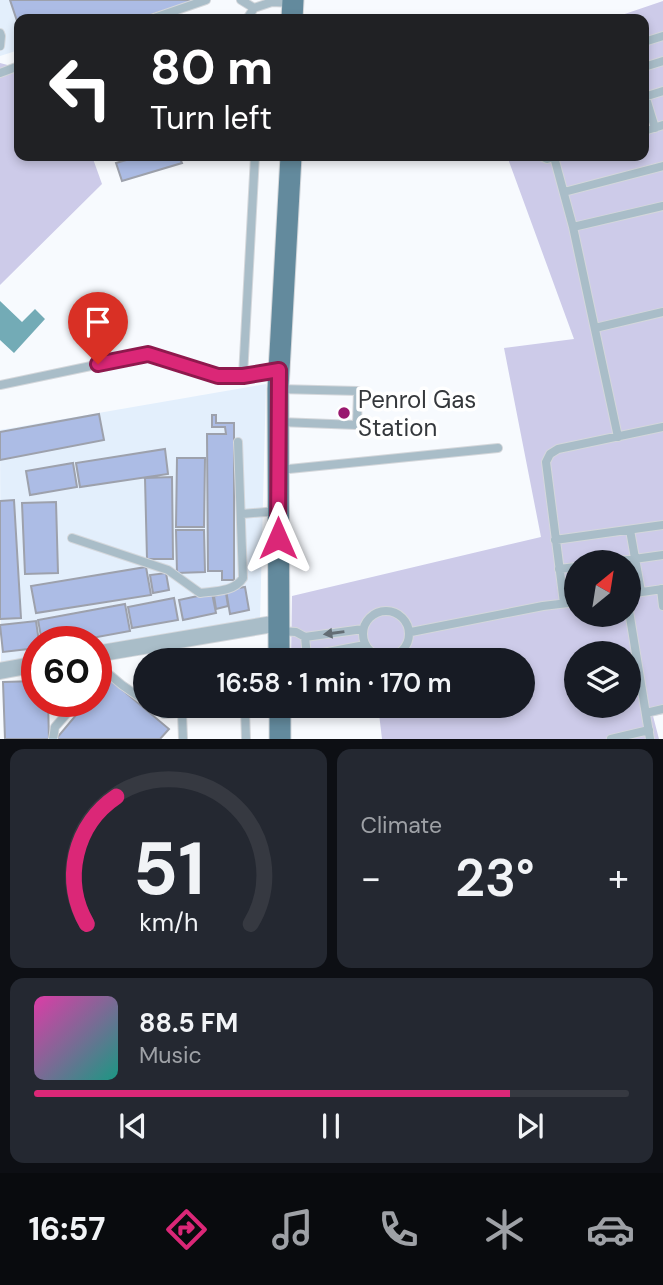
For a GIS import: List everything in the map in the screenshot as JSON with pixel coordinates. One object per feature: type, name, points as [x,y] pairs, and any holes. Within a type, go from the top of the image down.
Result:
[{"type":"main road","points":[[279,648],[279,379],[291,161]]},
{"type":"main road","points":[[280,718],[280,739]]},
{"type":"street","points":[[112,652],[279,627]]},
{"type":"street","points":[[0,671],[21,667]]},
{"type":"lane","points":[[165,14],[206,0]]},
{"type":"lane","points":[[241,0],[254,8]]},
{"type":"lane","points":[[250,14],[254,8],[272,2],[293,8]]},
{"type":"lane","points":[[0,33],[0,46]]},
{"type":"lane","points":[[649,104],[659,127]]},
{"type":"lane","points":[[243,376],[255,161]]},
{"type":"lane","points":[[557,161],[618,437]]},
{"type":"lane","points":[[564,191],[663,166]]},
{"type":"lane","points":[[573,226],[663,206]]},
{"type":"lane","points":[[594,328],[663,312]]},
{"type":"lane","points":[[0,385],[148,354],[218,376],[279,379],[358,391],[356,425],[278,422]]},
{"type":"lane","points":[[411,632],[564,603],[545,462],[550,454],[558,449],[663,427]]},
{"type":"lane","points":[[72,538],[168,570],[200,593],[238,585],[243,578],[238,442]]},
{"type":"lane","points":[[279,470],[498,448]]},
{"type":"lane","points":[[242,514],[278,511]]},
{"type":"lane","points":[[555,540],[663,525]]},
{"type":"lane","points":[[629,530],[633,550]]},
{"type":"lane","points":[[641,558],[663,555]]},
{"type":"lane","points":[[559,569],[564,568]]},
{"type":"lane","points":[[641,592],[662,589],[663,606]]},
{"type":"lane","points":[[388,610],[403,617],[411,632],[407,648],[393,657],[376,656],[365,645],[363,628],[372,615],[388,610]]},
{"type":"lane","points":[[279,627],[306,637],[363,628]]},
{"type":"lane","points":[[611,739],[649,735],[632,627]]},
{"type":"lane","points":[[305,648],[306,637]]},
{"type":"lane","points":[[351,648],[365,645]]},
{"type":"lane","points":[[112,677],[133,693]]},
{"type":"lane","points":[[646,713],[663,709]]},
{"type":"lane","points":[[53,739],[55,727],[64,717]]},
{"type":"lane","points":[[182,718],[183,739]]},
{"type":"lane","points":[[245,718],[246,739]]},
{"type":"shaded area","points":[[0,0],[189,0],[141,14],[14,14],[14,52],[0,56]]},
{"type":"shaded area","points":[[663,1],[663,714],[653,716],[659,739],[382,739],[380,718],[535,718],[535,648],[291,648],[292,596],[541,537],[504,348],[574,339],[509,161],[649,161],[649,14],[625,14]]},
{"type":"shaded area","points":[[0,63],[14,67],[14,161],[94,161],[102,184],[0,285]]},
{"type":"shaded area","points":[[0,301],[22,322],[35,309],[45,319],[14,353],[0,340]]},
{"type":"shaded area","points":[[266,384],[260,621],[112,644],[112,626],[21,626],[21,659],[1,662],[0,430]]},
{"type":"building","points":[[10,0],[198,0],[154,14],[15,14]]},
{"type":"building","points":[[181,161],[182,163],[122,181],[116,163]]},
{"type":"building","points":[[99,414],[104,440],[0,460],[0,432]]},
{"type":"building","points":[[212,415],[216,415],[216,423],[234,423],[234,580],[222,580],[222,571],[208,571],[207,434],[226,434],[225,427],[212,427]]},
{"type":"building","points":[[165,449],[168,474],[80,487],[76,463]]},
{"type":"building","points":[[177,458],[205,458],[204,527],[176,527]]},
{"type":"building","points":[[73,463],[77,487],[30,495],[26,471]]},
{"type":"building","points":[[172,477],[173,559],[147,559],[145,478]]},
{"type":"building","points":[[14,500],[21,618],[0,619],[0,501]]},
{"type":"building","points":[[56,502],[58,573],[25,574],[22,503]]},
{"type":"building","points":[[176,530],[204,530],[205,572],[177,573]]},
{"type":"building","points":[[146,567],[151,595],[36,613],[31,586]]},
{"type":"building","points":[[166,573],[169,590],[153,593],[150,575]]},
{"type":"building","points":[[245,587],[249,610],[230,614],[226,590]]},
{"type":"building","points":[[212,593],[216,613],[183,620],[179,600]]},
{"type":"building","points":[[226,593],[228,606],[216,609],[214,596]]},
{"type":"building","points":[[174,598],[178,620],[132,628],[128,607]]},
{"type":"building","points":[[125,604],[130,631],[112,634],[112,626],[39,626],[38,620]]},
{"type":"building","points":[[36,621],[37,626],[21,626],[21,650],[3,652],[0,625]]},
{"type":"building","points":[[21,681],[21,717],[48,717],[49,739],[5,739],[3,682]]},
{"type":"building","points":[[112,681],[133,699],[133,718],[156,718],[169,729],[160,739],[56,739],[74,717],[112,717]]},
{"type":"place","name":"Penrol Gas Station","points":[[344,413]]},
{"type":"route","points":[[98,364],[148,354],[218,376],[243,376],[279,370],[278,538]]}]
